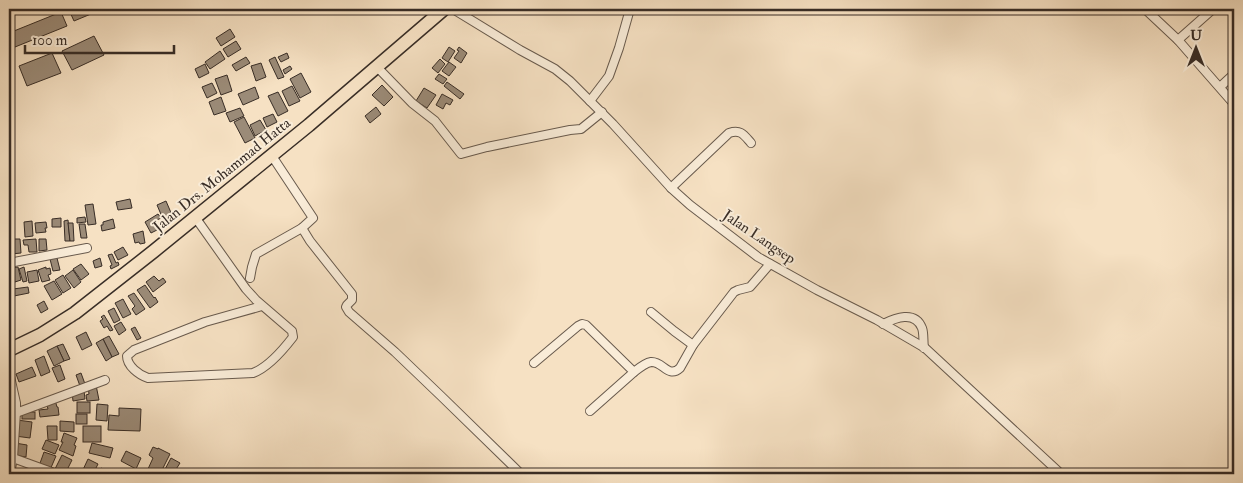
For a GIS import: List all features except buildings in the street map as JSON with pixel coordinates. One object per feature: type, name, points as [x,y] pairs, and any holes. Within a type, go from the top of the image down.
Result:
[{"type":"main road","name":"Jalan Drs. Mohammad Hatta","points":[[9,350],[40,335],[75,313],[272,156],[444,9]]},
{"type":"street","name":"Jalan Langsep","points":[[453,9],[556,70],[570,81],[602,112],[671,188],[750,251],[816,290],[883,324],[924,348],[1060,474]]},
{"type":"street","points":[[590,101],[611,70],[630,9]]},
{"type":"street","points":[[1145,9],[1178,40],[1234,104]]},
{"type":"street","points":[[1178,40],[1213,9]]},
{"type":"street","points":[[377,67],[412,103],[435,121],[461,154],[487,147],[581,129],[602,112]]},
{"type":"street","points":[[1220,87],[1234,74]]},
{"type":"street","points":[[671,188],[729,133],[735,131],[742,133],[751,144]]},
{"type":"street","points":[[250,278],[256,254],[302,228],[313,218],[272,156]]},
{"type":"street","points":[[195,217],[246,289],[262,306],[292,331],[293,337],[285,348],[256,372],[148,378],[141,375],[130,364],[127,356],[134,350],[205,322],[262,306]]},
{"type":"street","points":[[302,228],[352,294],[352,300],[346,307],[349,312],[395,352],[520,474]]},
{"type":"street","points":[[9,263],[87,248]]},
{"type":"street","points":[[590,411],[634,372],[649,362],[659,364],[669,371],[677,371],[734,292],[750,287],[770,264]]},
{"type":"street","points":[[651,312],[694,345]]},
{"type":"street","points":[[883,324],[904,316],[912,317],[922,328],[924,348]]},
{"type":"street","points":[[534,363],[582,324],[586,325],[634,372]]},
{"type":"street","points":[[9,372],[16,403],[13,458],[10,474]]},
{"type":"street","points":[[16,412],[104,380]]},
{"type":"street","points":[[13,458],[58,474]]}]
